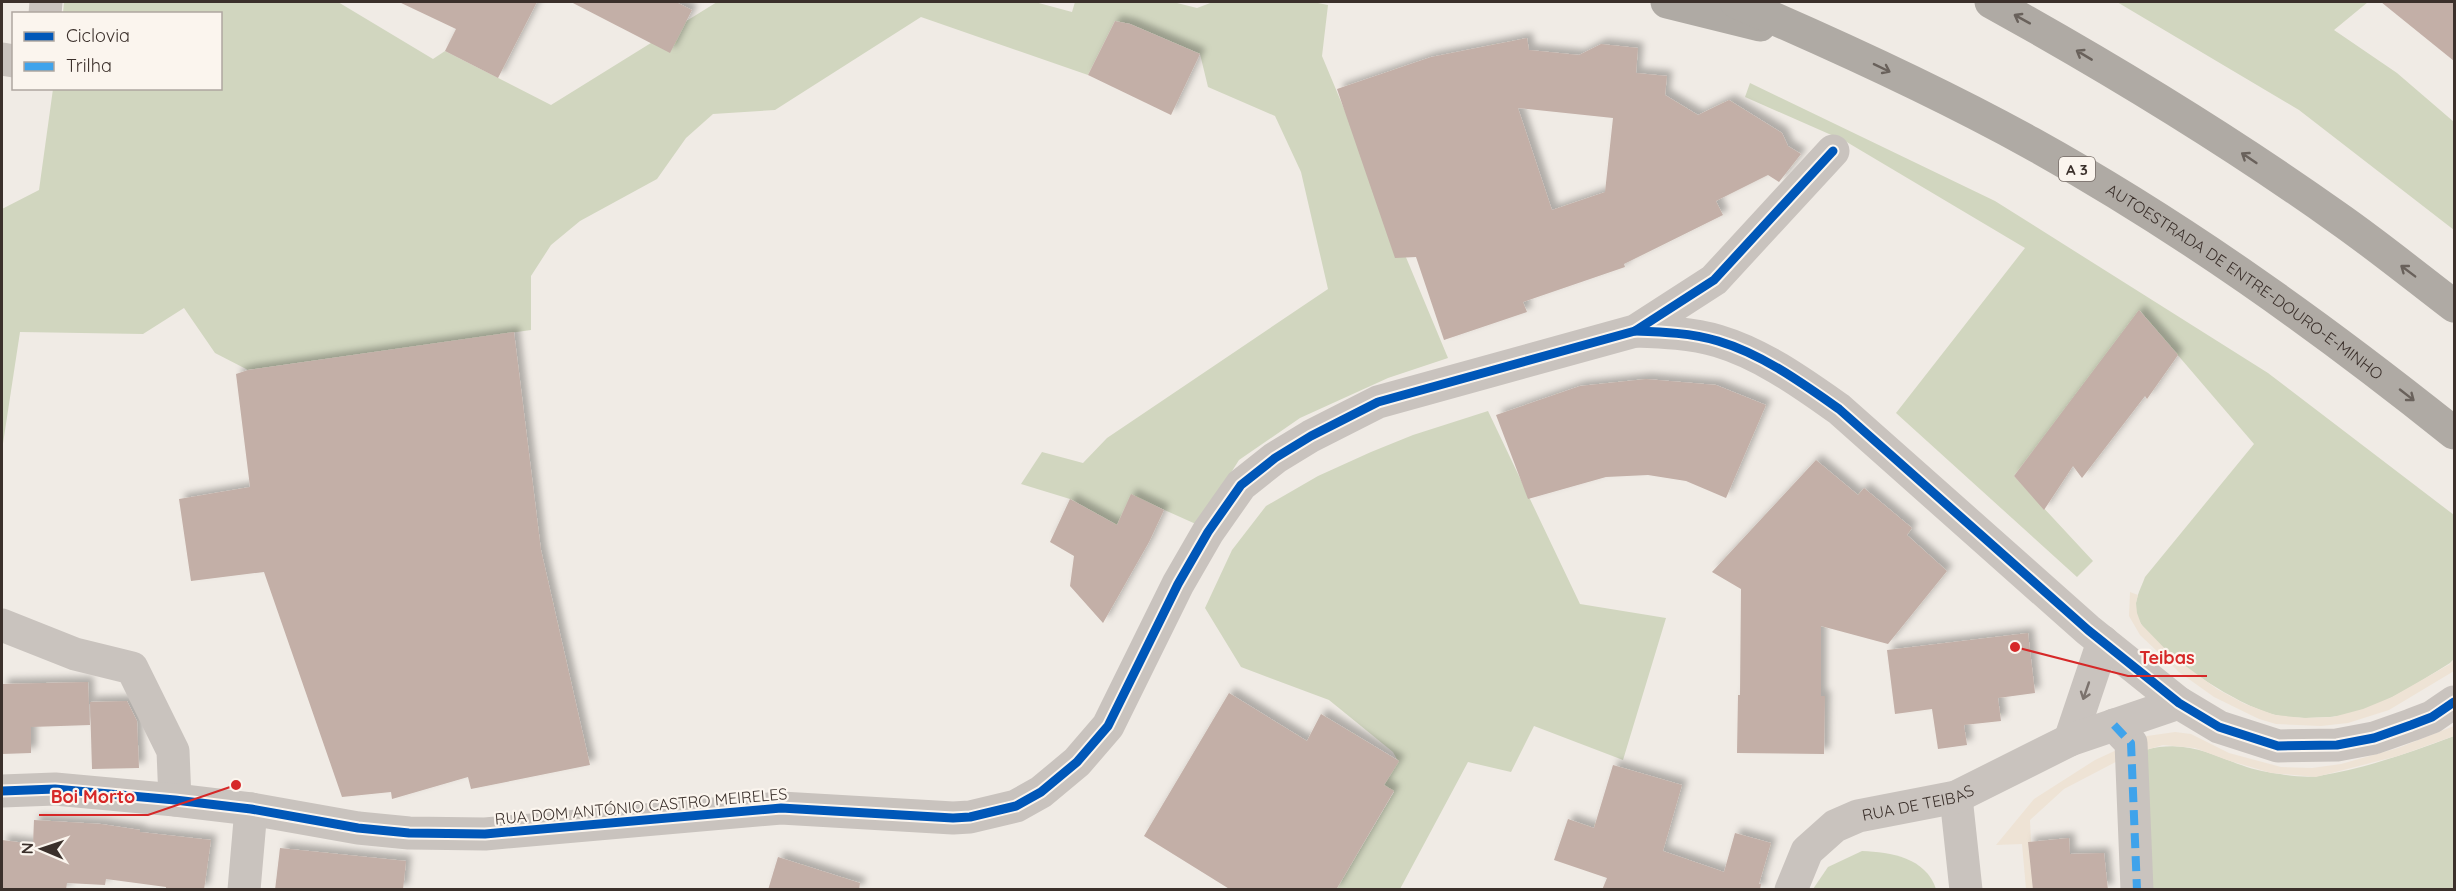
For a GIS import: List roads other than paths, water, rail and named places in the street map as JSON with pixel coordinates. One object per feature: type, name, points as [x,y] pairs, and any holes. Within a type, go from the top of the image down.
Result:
[{"type":"highway","points":[[1666,2],[1829,42]]},
{"type":"highway","name":"AUTOESTRADA DE ENTRE-DOURO-E-MINHO","points":[[1736,2],[1829,42],[1964,107],[2095,180],[2199,244],[2310,321],[2454,433]]},
{"type":"highway","points":[[1990,2],[2143,89],[2226,142],[2339,218],[2454,306]]},
{"type":"street","name":"RUA DOM ANTÓNIO CASTRO MEIRELES","points":[[2,791],[55,789],[175,800],[251,809],[358,828],[409,833],[485,834],[781,808],[953,818],[970,817],[1016,806],[1041,792],[1077,762],[1108,726],[1178,584],[1208,532],[1241,485],[1275,458],[1311,436],[1378,402],[1635,331],[1713,280],[1833,151]]},
{"type":"street","points":[[1635,331],[1685,333],[1719,341],[1751,354],[1796,379],[1839,409],[2103,642],[2179,703],[2219,727],[2278,746],[2337,745],[2374,738],[2432,717],[2454,702]]},
{"type":"street","points":[[2,625],[75,654],[132,668],[173,751],[175,800]]},
{"type":"street","points":[[2070,740],[2103,642]]},
{"type":"street","name":"RUA DE TEIBAS","points":[[1791,890],[1807,851],[1835,826],[1858,816],[1956,796],[2070,740],[2179,703]]},
{"type":"street","points":[[2114,725],[2132,743],[2137,890]]},
{"type":"street","points":[[1956,796],[1966,890]]},
{"type":"street","points":[[244,890],[251,809]]},
{"type":"place","name":"Teibas","points":[[2015,647]]},
{"type":"place","name":"Boi Morto","points":[[236,785]]}]
